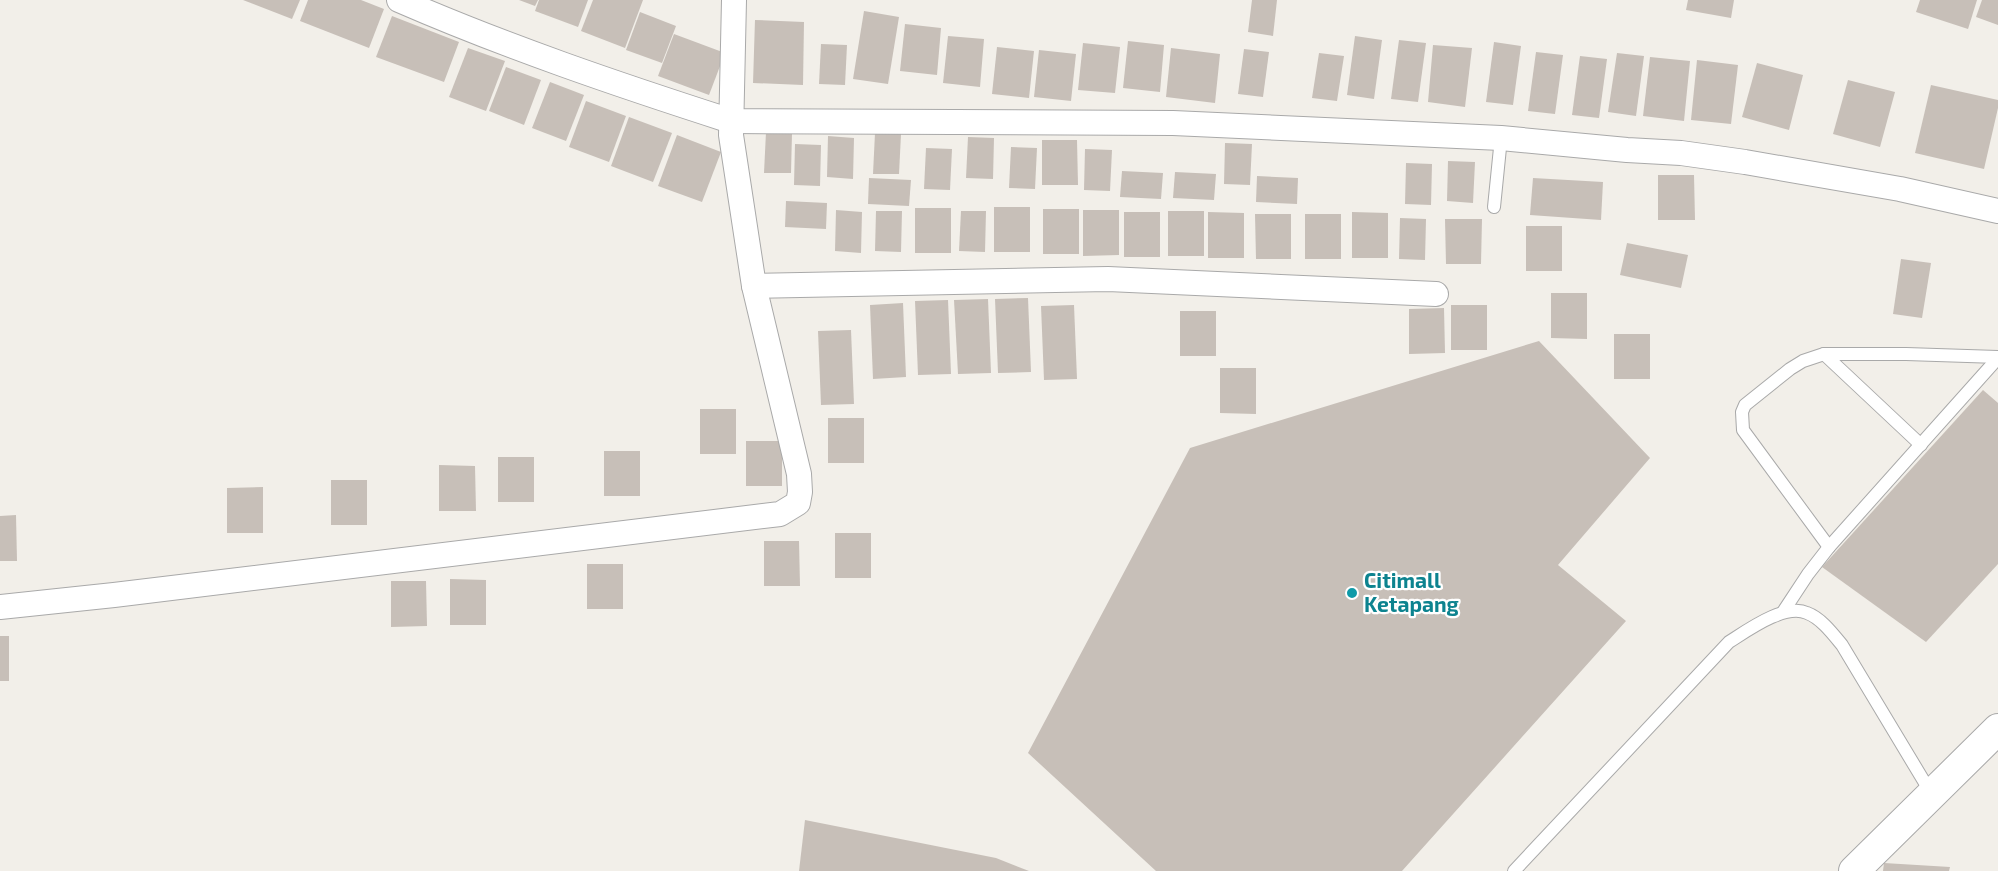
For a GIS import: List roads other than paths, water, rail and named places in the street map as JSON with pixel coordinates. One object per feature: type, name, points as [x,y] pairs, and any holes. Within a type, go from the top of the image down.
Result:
[{"type":"street","points":[[399,0],[471,32],[731,121],[1173,123],[1501,138],[1681,153],[1745,162],[1900,189],[1998,211]]},
{"type":"street","points":[[0,607],[780,514],[798,503],[799,474],[754,286],[731,121],[734,0]]},
{"type":"street","points":[[754,286],[1108,279],[1436,294]]},
{"type":"street","points":[[1854,871],[1998,729]]},
{"type":"lane","points":[[1494,207],[1501,138]]},
{"type":"lane","points":[[1829,547],[1743,430],[1741,421],[1745,405],[1803,360],[1824,354],[1906,354],[1998,358]]},
{"type":"lane","points":[[1824,354],[1921,445]]},
{"type":"lane","points":[[1783,612],[1829,547],[1998,358]]},
{"type":"lane","points":[[1514,871],[1729,642],[1762,621],[1783,612],[1807,612],[1825,625],[1842,645],[1932,794]]},
{"type":"place","name":"Citimall Ketapang","points":[[1352,593]]}]
